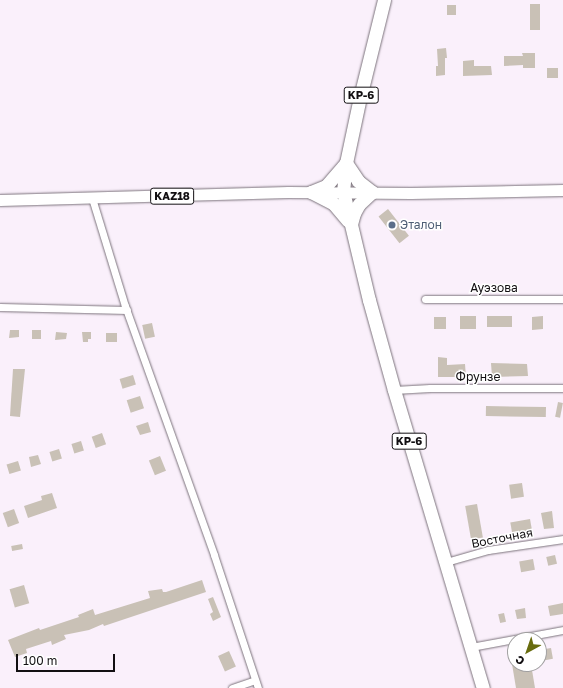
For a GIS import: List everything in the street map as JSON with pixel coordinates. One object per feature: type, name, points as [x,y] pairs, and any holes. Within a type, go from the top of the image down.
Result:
[{"type":"highway","name":"KP-6","points":[[384,0],[346,163],[343,191],[369,300],[394,390],[483,688]]},
{"type":"highway","points":[[311,192],[326,186],[346,163],[358,181],[372,192],[359,204],[354,213],[351,224]]},
{"type":"highway","points":[[311,192],[332,202],[351,224]]},
{"type":"main road","name":"KAZ18","points":[[0,200],[343,191],[563,190]]},
{"type":"street","points":[[92,198],[127,310],[214,555],[258,688]]},
{"type":"street","name":"Ауэзова","points":[[425,299],[563,299]]},
{"type":"street","points":[[0,307],[127,310]]},
{"type":"street","name":"Фрунзе","points":[[394,390],[430,388],[563,388]]},
{"type":"street","name":"Восточная","points":[[446,562],[488,550],[563,539]]},
{"type":"street","points":[[471,647],[563,630]]},
{"type":"street","points":[[232,688],[256,680]]},
{"type":"building","points":[[530,4],[540,4],[540,30],[530,30]]},
{"type":"building","points":[[447,5],[456,5],[456,15],[447,15]]},
{"type":"building","points":[[446,48],[447,58],[445,58],[445,75],[436,76],[436,66],[438,66],[437,49]]},
{"type":"building","points":[[522,53],[535,53],[535,68],[523,68],[523,65],[504,66],[504,56],[523,56]]},
{"type":"building","points":[[474,60],[474,66],[491,66],[492,75],[463,76],[463,61]]},
{"type":"building","points":[[547,68],[558,68],[558,78],[547,78]]},
{"type":"building","name":"Эталон","points":[[388,209],[409,236],[399,243],[379,216]]},
{"type":"building","points":[[460,316],[476,316],[476,329],[460,329]]},
{"type":"building","points":[[487,316],[512,316],[512,327],[487,327]]},
{"type":"building","points":[[543,316],[543,329],[532,330],[532,317]]},
{"type":"building","points":[[434,317],[446,317],[446,329],[434,329]]},
{"type":"building","points":[[152,323],[155,337],[145,339],[142,325]]},
{"type":"building","points":[[10,330],[19,330],[19,337],[9,338]]},
{"type":"building","points":[[32,330],[41,330],[41,339],[32,339]]},
{"type":"building","points":[[56,332],[67,333],[66,339],[55,340]]},
{"type":"building","points":[[82,332],[91,332],[91,339],[88,339],[88,342],[83,342]]},
{"type":"building","points":[[106,333],[117,333],[117,342],[106,342]]},
{"type":"building","points":[[438,357],[447,358],[447,365],[465,364],[466,377],[438,377]]},
{"type":"building","points":[[491,363],[527,364],[528,376],[492,377]]},
{"type":"building","points":[[13,369],[25,369],[20,417],[10,416]]},
{"type":"building","points":[[133,375],[136,385],[123,389],[120,379]]},
{"type":"building","points":[[140,396],[144,408],[131,413],[127,400]]},
{"type":"building","points":[[558,402],[563,403],[560,418],[555,417]]},
{"type":"building","points":[[486,406],[546,407],[546,417],[486,416]]},
{"type":"building","points":[[148,422],[151,432],[140,435],[136,426]]},
{"type":"building","points":[[102,433],[106,444],[96,448],[92,437]]},
{"type":"building","points":[[81,441],[84,451],[74,453],[71,444]]},
{"type":"building","points":[[59,449],[62,459],[52,461],[49,452]]},
{"type":"building","points":[[38,455],[41,464],[31,467],[29,457]]},
{"type":"building","points":[[160,456],[166,471],[155,475],[149,460]]},
{"type":"building","points":[[18,461],[21,471],[9,474],[7,465]]},
{"type":"building","points":[[522,483],[524,497],[511,499],[509,485]]},
{"type":"building","points":[[52,493],[57,508],[28,518],[24,506],[42,500],[41,496]]},
{"type":"building","points":[[477,504],[483,537],[471,540],[465,506]]},
{"type":"building","points":[[14,509],[19,523],[8,527],[3,513]]},
{"type":"building","points":[[552,511],[554,528],[544,529],[541,513]]},
{"type":"building","points":[[530,519],[532,530],[512,533],[510,522]]},
{"type":"building","points":[[22,544],[23,549],[12,551],[11,546]]},
{"type":"building","points":[[555,555],[557,564],[548,566],[546,557]]},
{"type":"building","points":[[533,559],[535,570],[521,572],[519,561]]},
{"type":"building","points":[[202,580],[206,592],[104,626],[103,624],[89,630],[64,635],[66,639],[52,645],[51,641],[26,649],[27,653],[15,657],[8,640],[39,628],[40,630],[79,617],[78,615],[93,609],[95,615],[150,598],[148,591],[162,589],[163,592],[166,592]]},
{"type":"building","points":[[24,585],[29,603],[15,607],[10,589]]},
{"type":"building","points":[[213,597],[221,617],[213,621],[210,614],[213,612],[208,599]]},
{"type":"building","points":[[563,603],[563,614],[550,616],[548,606]]},
{"type":"building","points":[[525,608],[526,618],[517,619],[515,610]]},
{"type":"building","points":[[504,613],[506,622],[500,623],[498,614]]},
{"type":"building","points":[[551,648],[553,659],[547,660],[547,649]]},
{"type":"building","points":[[229,651],[236,667],[225,671],[218,656]]},
{"type":"building","points":[[513,672],[532,672],[535,688],[516,688]]},
{"type":"place","name":"Эталон","points":[[392,225]]}]
